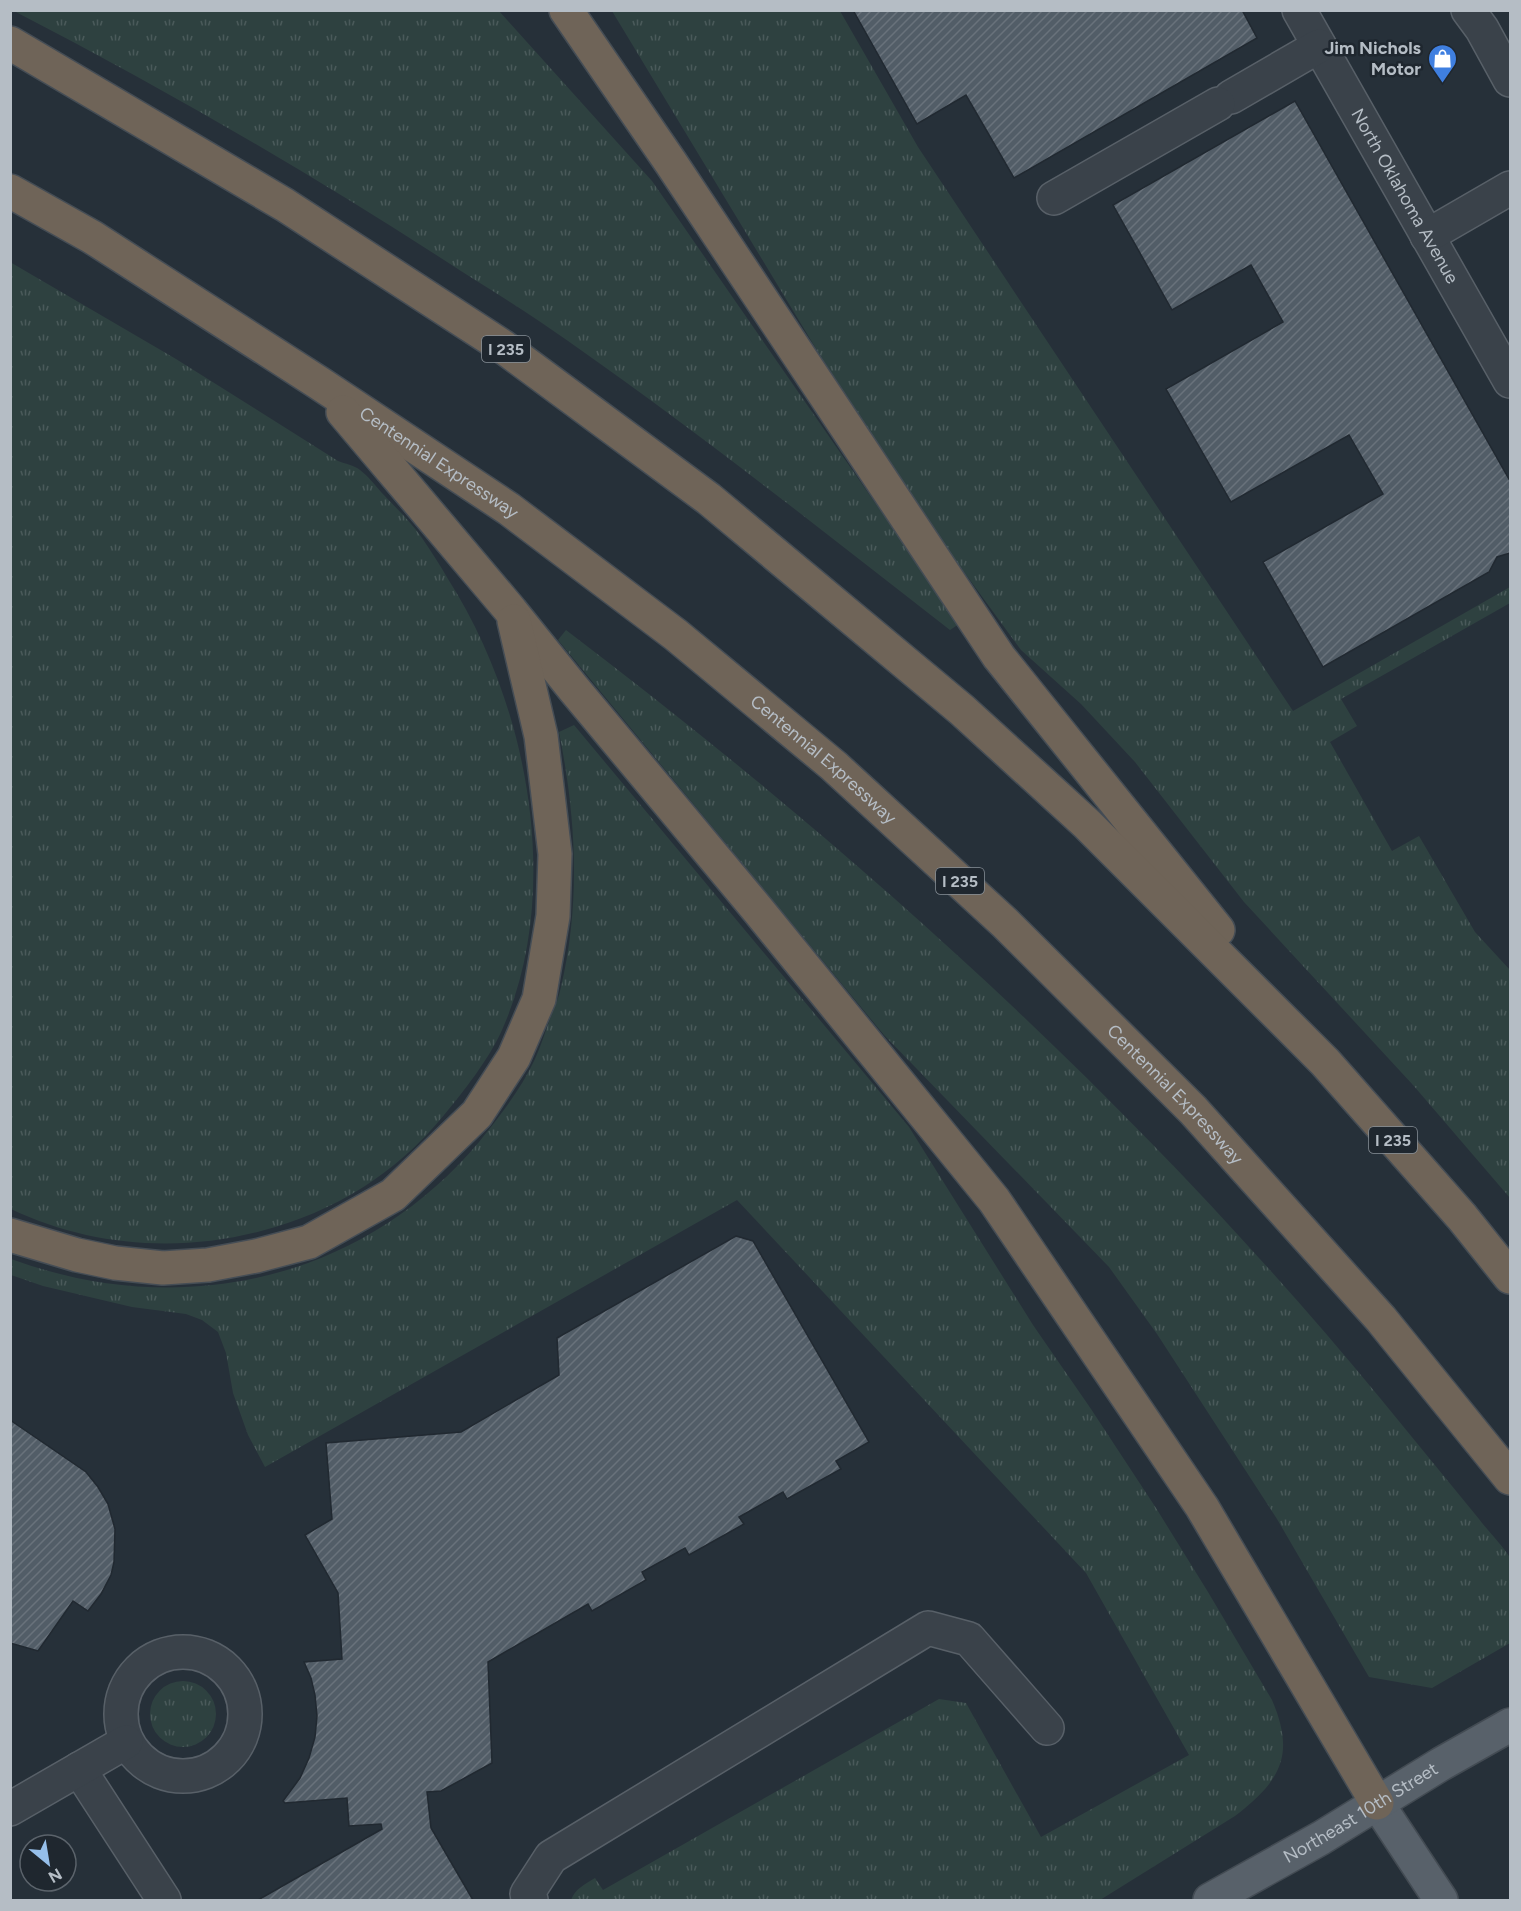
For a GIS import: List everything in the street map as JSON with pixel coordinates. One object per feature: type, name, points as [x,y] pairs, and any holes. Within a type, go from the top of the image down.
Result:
[{"type":"highway","points":[[566,10],[671,163],[999,657],[1325,1062]]},
{"type":"highway","name":"I 235","points":[[10,43],[285,205],[502,346],[709,499],[962,710],[1087,824],[1325,1062],[1462,1217],[1510,1277]]},
{"type":"highway","name":"Centennial Expressway","points":[[10,191],[92,237],[509,509],[676,635],[834,766],[1005,922],[1193,1110],[1381,1319],[1510,1478]]},
{"type":"highway","points":[[319,383],[512,611],[994,1200],[1202,1507],[1377,1803]]},
{"type":"highway","points":[[10,1235],[77,1255],[115,1263],[163,1268],[208,1265],[256,1256],[309,1242],[393,1195],[477,1114],[514,1057],[539,999],[553,916],[555,854],[541,736],[512,611]]},
{"type":"main road","name":"Northeast 10th Street","points":[[1210,1900],[1321,1838],[1501,1730]]},
{"type":"main road","points":[[1377,1803],[1441,1900]]},
{"type":"street","name":"North Oklahoma Avenue","points":[[1299,10],[1510,381]]},
{"type":"street","points":[[1468,10],[1482,29],[1510,80]]},
{"type":"street","points":[[1054,198],[1319,46]]},
{"type":"street","points":[[1427,236],[1510,188]]},
{"type":"street","points":[[531,1900],[527,1894],[551,1857],[928,1628],[969,1639],[1047,1728]]},
{"type":"street","points":[[10,1809],[126,1742]]},
{"type":"street","points":[[79,1769],[164,1900]]},
{"type":"green space","points":[[14,11],[499,11],[652,181],[959,624],[950,630],[696,434],[516,306],[286,162],[124,69]]},
{"type":"green space","points":[[612,11],[840,11],[918,147],[1293,711],[1510,587],[1510,603],[1341,699],[1357,726],[1330,742],[1392,851],[1419,836],[1475,932],[1510,970],[1510,1198],[1413,1085],[1244,902],[1135,762],[1081,704],[1021,650],[948,550],[818,352]]},
{"type":"green space","points":[[10,262],[176,359],[338,461],[355,467],[366,475],[418,532],[448,579],[476,629],[499,683],[517,740],[528,799],[533,859],[531,918],[521,976],[497,1041],[476,1074],[444,1115],[425,1136],[384,1173],[338,1202],[288,1223],[261,1231],[198,1242],[134,1242],[71,1231],[11,1209]]},
{"type":"green space","points":[[566,630],[677,716],[892,896],[996,990],[1194,1188],[1289,1291],[1508,1554],[1512,1573],[1510,1643],[1432,1688],[1369,1677],[1277,1519],[1157,1334],[1109,1267],[884,1035],[558,640]]},
{"type":"green space","points":[[574,725],[909,1127],[1033,1325],[1156,1508],[1272,1700],[1283,1737],[1283,1752],[1273,1779],[1263,1791],[1235,1816],[1100,1900],[571,1900],[578,1890],[595,1878],[603,1890],[939,1699],[966,1703],[1041,1837],[1189,1755],[1086,1573],[737,1200],[265,1467],[248,1435],[233,1393],[226,1353],[218,1332],[202,1320],[186,1314],[132,1307],[43,1286],[11,1275],[11,1259],[75,1278],[139,1287],[202,1286],[264,1276],[324,1257],[380,1228],[432,1190],[479,1142],[517,1092],[537,1054],[559,995],[572,923],[574,860],[569,796],[559,732]]},
{"type":"green space","points":[[183,1681],[196,1684],[206,1691],[213,1701],[216,1714],[213,1727],[206,1737],[196,1744],[183,1747],[170,1744],[160,1737],[153,1727],[150,1714],[153,1701],[160,1691],[170,1684]]},
{"type":"building","points":[[853,10],[1242,10],[1257,38],[1014,178],[966,95],[917,124]]},
{"type":"building","points":[[1295,101],[1510,481],[1510,553],[1497,557],[1489,572],[1323,667],[1263,562],[1383,494],[1349,435],[1231,502],[1166,389],[1283,322],[1251,265],[1172,310],[1113,205]]},
{"type":"building","points":[[736,1236],[753,1241],[869,1442],[836,1461],[841,1469],[787,1499],[783,1492],[739,1517],[744,1524],[689,1555],[685,1548],[642,1572],[646,1580],[592,1611],[588,1604],[488,1662],[492,1763],[441,1791],[427,1792],[431,1828],[473,1900],[258,1900],[382,1829],[381,1824],[349,1826],[347,1798],[285,1803],[283,1801],[300,1778],[315,1737],[317,1716],[315,1695],[304,1662],[342,1659],[338,1593],[305,1535],[332,1519],[326,1443],[461,1432],[559,1375],[557,1338]]},
{"type":"building","points":[[10,1420],[86,1472],[108,1504],[115,1529],[114,1562],[111,1575],[101,1594],[88,1611],[73,1601],[38,1651],[10,1643]]},
{"type":"place","name":"Jim Nichols Motor","points":[[1442,84]]}]
